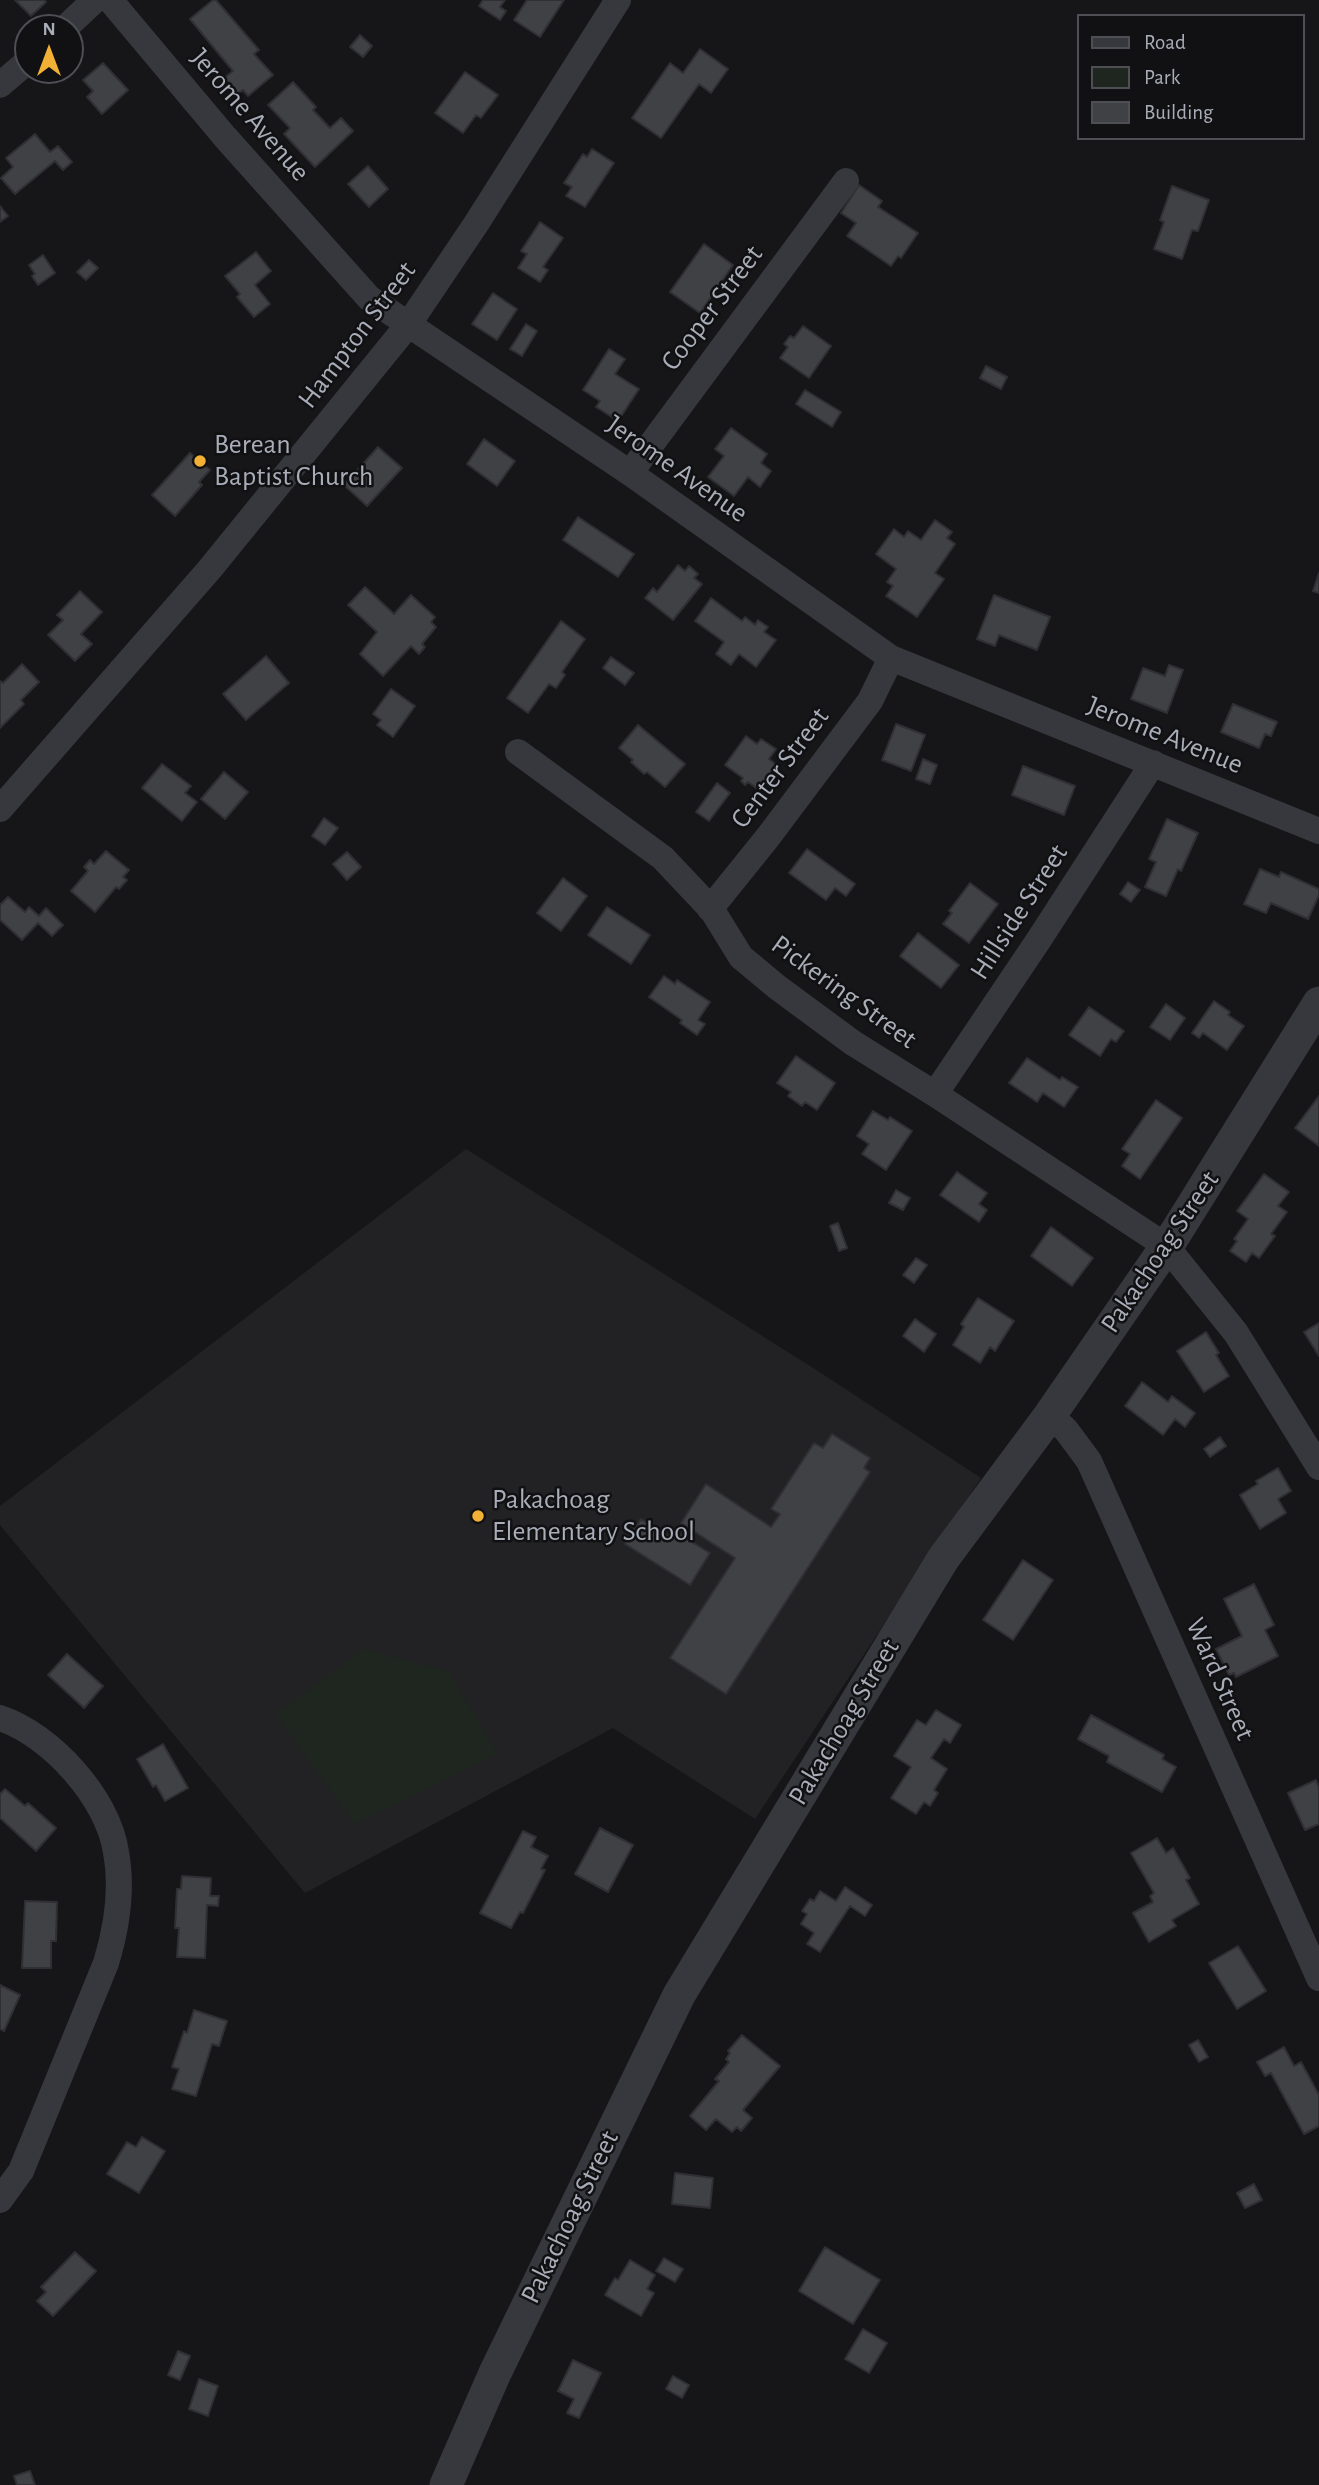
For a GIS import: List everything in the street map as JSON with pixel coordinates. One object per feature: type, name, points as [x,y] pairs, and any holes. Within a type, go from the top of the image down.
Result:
[{"type":"street","points":[[80,14],[96,0]]},
{"type":"street","name":"Jerome Avenue","points":[[110,0],[225,137],[369,298],[630,473],[891,658],[1319,831]]},
{"type":"street","name":"Hampton Street","points":[[0,809],[209,570],[408,325],[618,0]]},
{"type":"street","points":[[0,85],[14,73]]},
{"type":"street","name":"Cooper Street","points":[[630,473],[846,181]]},
{"type":"street","name":"Center Street","points":[[710,909],[870,701],[891,658]]},
{"type":"street","name":"Pickering Street","points":[[518,752],[663,858],[710,909],[741,957],[777,987],[853,1043],[1166,1246],[1236,1333],[1319,1467]]},
{"type":"street","name":"Hillside Street","points":[[935,1094],[1153,763]]},
{"type":"street","name":"Pakachoag Street","points":[[446,2485],[524,2312],[679,1995],[943,1559],[1050,1415],[1166,1246],[1319,1003]]},
{"type":"street","name":"Ward Street","points":[[1050,1415],[1066,1430],[1089,1461],[1319,1978]]},
{"type":"street","points":[[0,1718],[33,1735],[49,1747],[84,1781],[102,1813],[116,1849],[120,1886],[115,1932],[106,1964],[21,2171],[0,2200]]},
{"type":"shaded area","name":"Pakachoag Elementary School","points":[[466,1149],[818,1371],[981,1478],[755,1819],[613,1728],[305,1893],[0,1525],[0,1506]]},
{"type":"green space","points":[[363,1649],[448,1671],[498,1754],[355,1824],[275,1714]]},
{"type":"building","points":[[15,0],[46,2],[33,14],[29,14]]},
{"type":"building","points":[[216,0],[259,50],[254,54],[273,75],[248,96],[243,90],[237,94],[224,78],[233,71],[190,19]]},
{"type":"building","points":[[483,0],[505,0],[500,7],[506,11],[500,20],[479,6]]},
{"type":"building","points":[[527,0],[564,0],[540,37],[514,20]]},
{"type":"building","points":[[360,35],[372,46],[363,57],[350,47]]},
{"type":"building","points":[[700,49],[728,69],[711,93],[699,84],[661,138],[632,118],[670,63],[683,73]]},
{"type":"building","points":[[103,63],[128,90],[102,114],[87,97],[93,91],[84,79]]},
{"type":"building","points":[[465,72],[498,95],[481,118],[476,115],[463,133],[435,113]]},
{"type":"building","points":[[293,82],[316,107],[313,110],[330,128],[341,118],[353,131],[315,167],[284,134],[290,128],[268,105]]},
{"type":"building","points":[[35,134],[50,152],[58,146],[72,162],[63,170],[55,161],[15,194],[1,178],[13,167],[6,158]]},
{"type":"building","points":[[592,149],[614,163],[585,207],[566,196],[572,187],[564,183],[583,154],[587,157]]},
{"type":"building","points":[[368,166],[388,189],[369,207],[348,184]]},
{"type":"building","points":[[859,185],[882,201],[878,207],[918,233],[901,258],[898,256],[891,266],[847,236],[856,223],[841,213]]},
{"type":"building","points":[[1172,186],[1209,200],[1198,231],[1192,230],[1182,259],[1154,249],[1164,222],[1160,220]]},
{"type":"building","points":[[0,206],[8,216],[0,222]]},
{"type":"building","points":[[540,222],[563,238],[543,267],[548,270],[540,282],[518,268],[527,254],[521,251]]},
{"type":"building","points":[[704,244],[733,265],[700,313],[670,292]]},
{"type":"building","points":[[256,252],[271,271],[255,285],[270,304],[254,317],[237,297],[240,294],[225,276]]},
{"type":"building","points":[[43,255],[55,273],[38,285],[29,265]]},
{"type":"building","points":[[89,260],[98,268],[86,280],[77,272]]},
{"type":"building","points":[[493,293],[517,309],[497,340],[472,324]]},
{"type":"building","points":[[526,324],[537,331],[522,356],[510,349]]},
{"type":"building","points":[[803,326],[831,346],[809,378],[780,358],[788,347],[784,344],[790,336],[794,338]]},
{"type":"building","points":[[609,349],[625,359],[615,374],[639,389],[618,421],[596,407],[600,401],[583,390]]},
{"type":"building","points":[[986,366],[1007,377],[1001,389],[980,378]]},
{"type":"building","points":[[805,390],[841,412],[832,427],[796,404]]},
{"type":"building","points":[[731,428],[767,454],[761,463],[771,471],[760,487],[748,477],[734,496],[708,477],[724,456],[715,449]]},
{"type":"building","points":[[484,439],[515,461],[497,486],[467,464]]},
{"type":"building","points":[[378,447],[402,468],[367,506],[344,485]]},
{"type":"building","points":[[190,453],[210,470],[199,482],[202,485],[175,516],[152,495]]},
{"type":"building","points":[[578,517],[634,554],[618,577],[563,540]]},
{"type":"building","points":[[935,520],[952,532],[947,538],[955,544],[935,573],[944,579],[917,617],[886,596],[893,586],[887,582],[896,569],[876,554],[894,529],[904,537],[908,531],[921,540]]},
{"type":"building","points":[[678,565],[685,571],[689,566],[698,574],[694,578],[702,584],[673,620],[645,598],[653,588],[657,592]]},
{"type":"building","points":[[1319,573],[1319,593],[1313,591]]},
{"type":"building","points":[[365,587],[394,614],[411,595],[435,617],[431,622],[436,627],[422,644],[425,647],[419,654],[411,646],[383,676],[360,654],[377,632],[348,605]]},
{"type":"building","points":[[80,591],[102,612],[81,634],[92,644],[75,661],[48,635],[63,620],[57,615]]},
{"type":"building","points":[[994,595],[1050,617],[1037,650],[999,635],[995,646],[977,639]]},
{"type":"building","points":[[711,598],[742,621],[745,617],[755,625],[758,620],[768,627],[764,632],[776,640],[756,667],[739,654],[731,665],[716,654],[724,642],[695,621]]},
{"type":"building","points":[[561,621],[585,639],[562,672],[565,675],[556,688],[549,684],[528,713],[507,698]]},
{"type":"building","points":[[266,656],[289,683],[246,720],[223,694]]},
{"type":"building","points":[[611,657],[634,673],[625,685],[603,668]]},
{"type":"building","points":[[22,664],[39,682],[21,700],[24,704],[0,728],[0,681],[3,683]]},
{"type":"building","points":[[1169,665],[1183,670],[1167,713],[1131,699],[1143,668],[1165,676]]},
{"type":"building","points":[[391,689],[415,706],[393,737],[377,725],[381,720],[373,714]]},
{"type":"building","points":[[1233,704],[1277,722],[1271,736],[1265,734],[1259,748],[1221,732]]},
{"type":"building","points":[[896,724],[925,735],[911,771],[882,760]]},
{"type":"building","points":[[638,725],[685,764],[665,787],[647,772],[644,774],[619,748]]},
{"type":"building","points":[[746,736],[757,744],[761,739],[776,749],[769,759],[778,766],[759,790],[748,782],[745,785],[741,781],[743,778],[725,765]]},
{"type":"building","points":[[923,759],[937,765],[930,784],[916,779]]},
{"type":"building","points":[[162,764],[191,786],[185,793],[197,802],[182,821],[142,788]]},
{"type":"building","points":[[1023,766],[1075,786],[1064,815],[1012,795]]},
{"type":"building","points":[[224,772],[248,792],[225,819],[201,799]]},
{"type":"building","points":[[717,783],[730,793],[709,821],[696,812]]},
{"type":"building","points":[[324,818],[338,828],[325,845],[312,836]]},
{"type":"building","points":[[1167,819],[1198,833],[1166,896],[1145,887],[1156,862],[1149,859]]},
{"type":"building","points":[[807,849],[855,884],[846,896],[835,888],[826,900],[789,873]]},
{"type":"building","points":[[106,851],[129,870],[123,877],[127,880],[119,889],[116,887],[95,912],[71,891],[88,871],[84,867],[90,860],[94,864]]},
{"type":"building","points":[[347,852],[361,867],[347,880],[333,864]]},
{"type":"building","points":[[1260,869],[1279,877],[1281,872],[1319,889],[1308,919],[1271,903],[1266,913],[1244,904]]},
{"type":"building","points":[[563,878],[587,896],[561,931],[537,913]]},
{"type":"building","points":[[1128,882],[1140,890],[1131,902],[1120,894]]},
{"type":"building","points":[[970,883],[998,904],[969,943],[943,924],[952,913],[949,911]]},
{"type":"building","points":[[8,897],[25,912],[29,907],[39,916],[46,908],[63,925],[52,936],[38,923],[22,940],[0,920],[0,905]]},
{"type":"building","points":[[607,907],[650,935],[631,964],[588,935]]},
{"type":"building","points":[[918,933],[959,965],[941,988],[900,956]]},
{"type":"building","points":[[664,976],[675,984],[677,980],[710,1002],[698,1020],[705,1024],[697,1035],[680,1023],[682,1020],[649,997]]},
{"type":"building","points":[[1214,1001],[1244,1026],[1227,1050],[1203,1033],[1199,1038],[1192,1033]]},
{"type":"building","points":[[1166,1004],[1185,1018],[1170,1040],[1150,1027]]},
{"type":"building","points":[[1089,1007],[1124,1031],[1116,1042],[1111,1039],[1100,1056],[1069,1035]]},
{"type":"building","points":[[796,1056],[835,1083],[817,1110],[805,1102],[802,1106],[788,1096],[791,1092],[777,1083]]},
{"type":"building","points":[[1027,1058],[1060,1080],[1062,1077],[1078,1087],[1064,1107],[1043,1093],[1037,1102],[1009,1083]]},
{"type":"building","points":[[1319,1096],[1319,1146],[1295,1128]]},
{"type":"building","points":[[1156,1100],[1182,1118],[1140,1179],[1122,1166],[1130,1154],[1122,1149]]},
{"type":"building","points":[[873,1111],[888,1120],[890,1117],[912,1131],[886,1170],[862,1154],[869,1144],[857,1136]]},
{"type":"building","points":[[957,1172],[987,1193],[979,1204],[987,1210],[979,1222],[940,1195]]},
{"type":"building","points":[[1264,1174],[1289,1192],[1278,1206],[1287,1212],[1271,1234],[1275,1236],[1259,1258],[1252,1253],[1246,1262],[1230,1251],[1237,1241],[1234,1239],[1248,1219],[1237,1211]]},
{"type":"building","points":[[896,1190],[910,1198],[903,1210],[889,1203]]},
{"type":"building","points":[[838,1223],[847,1248],[839,1251],[830,1226]]},
{"type":"building","points":[[1051,1227],[1093,1258],[1072,1286],[1031,1256]]},
{"type":"building","points":[[916,1258],[927,1265],[914,1283],[903,1275]]},
{"type":"building","points":[[978,1298],[1014,1321],[995,1351],[990,1347],[980,1363],[953,1345],[964,1327],[961,1324]]},
{"type":"building","points":[[915,1319],[936,1334],[924,1352],[903,1336]]},
{"type":"building","points":[[1319,1323],[1319,1356],[1304,1332]]},
{"type":"building","points":[[1206,1332],[1229,1376],[1204,1392],[1177,1351]]},
{"type":"building","points":[[1142,1382],[1168,1402],[1172,1396],[1195,1413],[1185,1427],[1175,1419],[1163,1435],[1125,1406]]},
{"type":"building","points":[[832,1434],[870,1458],[864,1468],[870,1472],[726,1694],[670,1658],[735,1558],[681,1523],[706,1484],[771,1527],[780,1514],[771,1509],[814,1443],[823,1448]]},
{"type":"building","points":[[1220,1437],[1226,1446],[1210,1457],[1204,1449]]},
{"type":"building","points":[[1278,1468],[1291,1491],[1278,1499],[1286,1513],[1260,1529],[1240,1495],[1258,1484],[1256,1481]]},
{"type":"building","points":[[641,1519],[668,1536],[672,1530],[710,1553],[690,1585],[625,1544]]},
{"type":"building","points":[[1023,1560],[1053,1580],[1013,1640],[983,1620]]},
{"type":"building","points":[[1254,1584],[1274,1625],[1265,1630],[1278,1656],[1236,1677],[1234,1673],[1229,1675],[1216,1649],[1242,1636],[1224,1599]]},
{"type":"building","points":[[67,1654],[103,1686],[84,1708],[48,1675]]},
{"type":"building","points":[[936,1710],[961,1725],[950,1743],[944,1739],[931,1758],[947,1769],[934,1790],[938,1793],[930,1806],[924,1802],[916,1814],[891,1798],[911,1767],[894,1756],[917,1720],[926,1725]]},
{"type":"building","points":[[1091,1715],[1164,1755],[1162,1759],[1176,1767],[1162,1792],[1107,1762],[1109,1756],[1078,1739]]},
{"type":"building","points":[[163,1744],[188,1788],[165,1801],[156,1785],[153,1787],[137,1759]]},
{"type":"building","points":[[1316,1780],[1319,1788],[1319,1824],[1305,1830],[1288,1793]]},
{"type":"building","points":[[5,1789],[25,1806],[28,1803],[56,1828],[36,1851],[0,1818],[0,1794]]},
{"type":"building","points":[[600,1828],[633,1845],[608,1892],[575,1874]]},
{"type":"building","points":[[523,1831],[536,1837],[531,1847],[548,1856],[541,1869],[545,1870],[523,1913],[520,1912],[511,1928],[480,1913]]},
{"type":"building","points":[[1157,1838],[1166,1853],[1173,1848],[1190,1878],[1186,1880],[1199,1904],[1172,1920],[1176,1926],[1149,1942],[1133,1913],[1153,1902],[1150,1896],[1154,1893],[1131,1853]]},
{"type":"building","points":[[182,1876],[211,1878],[210,1896],[219,1896],[218,1906],[207,1905],[205,1958],[177,1957],[177,1889],[181,1889]]},
{"type":"building","points":[[845,1887],[872,1905],[865,1916],[850,1906],[820,1952],[807,1944],[814,1933],[801,1924],[807,1914],[802,1911],[810,1899],[814,1901],[820,1891],[836,1901]]},
{"type":"building","points":[[25,1901],[57,1902],[56,1941],[51,1941],[51,1968],[22,1968]]},
{"type":"building","points":[[1238,1946],[1266,1991],[1237,2009],[1209,1963]]},
{"type":"building","points":[[0,1985],[20,1995],[4,2031],[0,2029]]},
{"type":"building","points":[[194,2010],[227,2021],[219,2046],[212,2044],[196,2096],[172,2089],[179,2069],[172,2067]]},
{"type":"building","points":[[742,2035],[780,2066],[743,2110],[752,2118],[741,2131],[737,2127],[732,2132],[716,2119],[706,2130],[690,2116],[719,2081],[715,2079],[729,2062],[726,2059],[730,2053],[728,2051]]},
{"type":"building","points":[[1198,2040],[1208,2057],[1199,2062],[1189,2045]]},
{"type":"building","points":[[1284,2047],[1294,2066],[1301,2062],[1319,2095],[1319,2126],[1304,2134],[1271,2073],[1265,2076],[1257,2062]]},
{"type":"building","points":[[142,2137],[165,2151],[139,2193],[107,2174],[127,2142],[136,2147]]},
{"type":"building","points":[[675,2173],[713,2178],[710,2208],[672,2204]]},
{"type":"building","points":[[1254,2184],[1262,2200],[1245,2208],[1237,2193]]},
{"type":"building","points":[[825,2247],[880,2280],[853,2324],[799,2291]]},
{"type":"building","points":[[75,2252],[96,2271],[53,2316],[37,2301],[46,2292],[41,2287]]},
{"type":"building","points":[[664,2258],[683,2269],[675,2282],[656,2271]]},
{"type":"building","points":[[630,2260],[655,2275],[647,2289],[654,2293],[641,2316],[605,2295]]},
{"type":"building","points":[[863,2329],[887,2343],[869,2373],[845,2359]]},
{"type":"building","points":[[178,2351],[190,2356],[180,2380],[168,2375]]},
{"type":"building","points":[[573,2360],[601,2373],[579,2418],[567,2413],[574,2399],[558,2391]]},
{"type":"building","points":[[673,2376],[689,2385],[682,2398],[666,2389]]},
{"type":"building","points":[[199,2379],[218,2386],[208,2416],[189,2409]]},
{"type":"building","points":[[30,2471],[35,2485],[17,2485],[14,2476]]},
{"type":"place","name":"Berean Baptist Church","points":[[200,461]]},
{"type":"place","name":"Pakachoag Elementary School","points":[[478,1516]]}]
